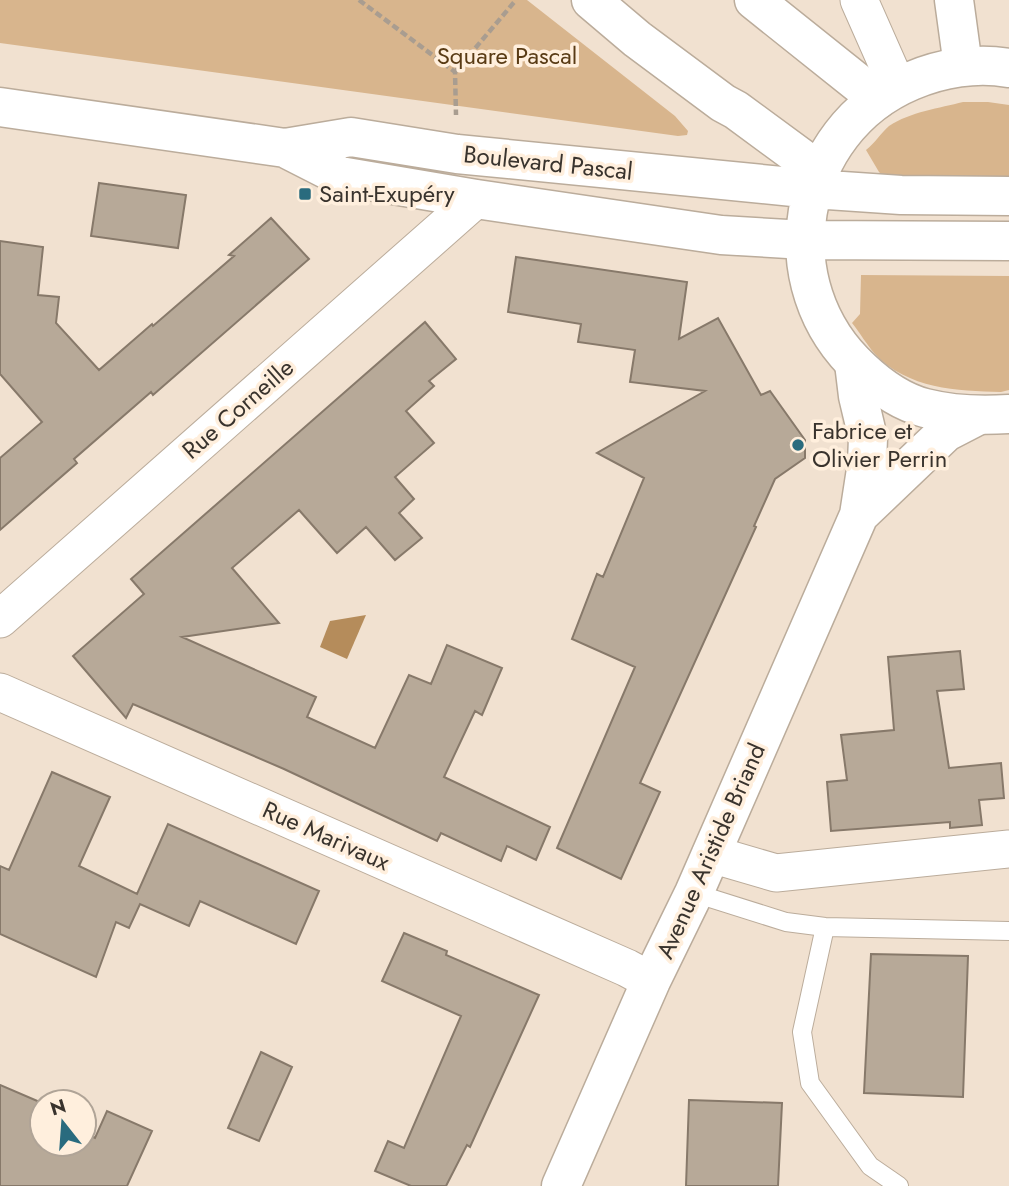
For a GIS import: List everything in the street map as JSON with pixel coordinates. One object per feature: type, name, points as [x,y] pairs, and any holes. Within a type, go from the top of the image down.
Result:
[{"type":"main road","points":[[590,0],[637,39],[736,110],[816,180]]},
{"type":"main road","points":[[754,0],[888,93]]},
{"type":"main road","points":[[954,0],[963,66]]},
{"type":"main road","points":[[992,415],[923,408],[874,381],[854,363],[837,343],[816,306],[807,273],[804,240],[807,213],[816,180],[829,152],[849,124],[888,93],[927,74],[963,66],[1009,68]]},
{"type":"main road","name":"Boulevard Pascal","points":[[0,107],[285,148],[351,137],[457,154],[816,180],[901,195],[1009,196]]},
{"type":"main road","name":"Boulevard Pascal","points":[[285,148],[341,176],[721,235],[804,240],[1009,241]]},
{"type":"main road","name":"Avenue Aristide Briand","points":[[561,1186],[651,981],[694,893],[859,515],[868,438],[858,396],[854,363]]},
{"type":"main road","name":"Avenue Aristide Briand","points":[[859,515],[946,432],[992,415]]},
{"type":"street","points":[[859,0],[888,93]]},
{"type":"street","name":"Rue Corneille","points":[[0,619],[477,199]]},
{"type":"street","name":"Rue Marivaux","points":[[0,692],[627,968],[651,981]]},
{"type":"street","points":[[711,854],[775,873],[1009,849]]},
{"type":"lane","points":[[694,893],[786,922],[825,927],[1009,931]]},
{"type":"lane","points":[[825,927],[802,1032],[810,1083],[870,1166],[899,1186]]},
{"type":"path","points":[[359,0],[455,72]]},
{"type":"path","points":[[457,154],[455,72],[516,0]]},
{"type":"green space","name":"Square Pascal","points":[[0,0],[527,0],[675,116],[688,131],[687,135],[678,136],[0,43]]},
{"type":"green space","points":[[963,102],[1009,105],[1009,180],[887,180],[879,172],[866,150],[889,126],[916,114]]},
{"type":"green space","points":[[861,275],[1009,276],[1009,390],[967,391],[934,386],[902,375],[888,366],[875,354],[852,323],[860,314]]},
{"type":"shaded area","points":[[366,615],[347,659],[320,647],[330,621]]},
{"type":"building","points":[[99,183],[186,195],[178,248],[91,236]]},
{"type":"building","points":[[271,218],[309,259],[153,395],[151,392],[74,459],[77,463],[0,530],[0,458],[42,422],[0,374],[0,241],[43,247],[38,295],[59,297],[56,323],[99,370],[234,256],[229,255]]},
{"type":"building","points":[[516,257],[687,282],[679,339],[718,318],[761,395],[770,391],[805,440],[805,458],[775,479],[754,526],[756,527],[640,783],[660,792],[621,879],[557,848],[635,667],[572,639],[597,574],[603,577],[644,478],[597,453],[705,391],[630,382],[635,350],[578,342],[581,324],[508,312]]},
{"type":"building","points":[[425,322],[456,359],[429,381],[434,386],[406,411],[434,443],[395,477],[414,499],[399,513],[422,538],[395,560],[366,527],[337,553],[299,510],[232,568],[279,623],[182,637],[316,697],[307,717],[375,748],[409,675],[431,684],[447,645],[502,668],[482,715],[475,711],[444,777],[550,827],[536,860],[507,846],[501,861],[441,833],[437,841],[284,769],[133,704],[126,718],[73,656],[144,594],[131,579]]},
{"type":"building","points":[[960,651],[964,689],[937,691],[949,768],[1001,763],[1004,798],[979,800],[982,825],[950,828],[950,822],[831,831],[827,782],[847,780],[841,735],[894,730],[888,657]]},
{"type":"building","points":[[52,772],[110,797],[79,866],[137,894],[168,824],[319,891],[296,944],[200,901],[189,926],[140,904],[129,928],[116,922],[96,977],[0,934],[0,866],[9,870]]},
{"type":"building","points":[[404,933],[447,951],[446,955],[539,995],[470,1147],[467,1145],[446,1186],[411,1186],[375,1171],[388,1141],[404,1148],[461,1016],[382,981]]},
{"type":"building","points":[[871,954],[968,956],[963,1097],[864,1093]]},
{"type":"building","points":[[261,1052],[292,1067],[259,1141],[228,1128]]},
{"type":"building","points":[[0,1085],[28,1097],[28,1158],[98,1158],[98,1131],[107,1111],[152,1131],[127,1186],[0,1186]]},
{"type":"building","points":[[689,1100],[782,1103],[778,1186],[686,1186]]},
{"type":"place","name":"Saint-Exupéry","points":[[305,194]]},
{"type":"place","name":"Fabrice et Olivier Perrin","points":[[798,445]]}]
